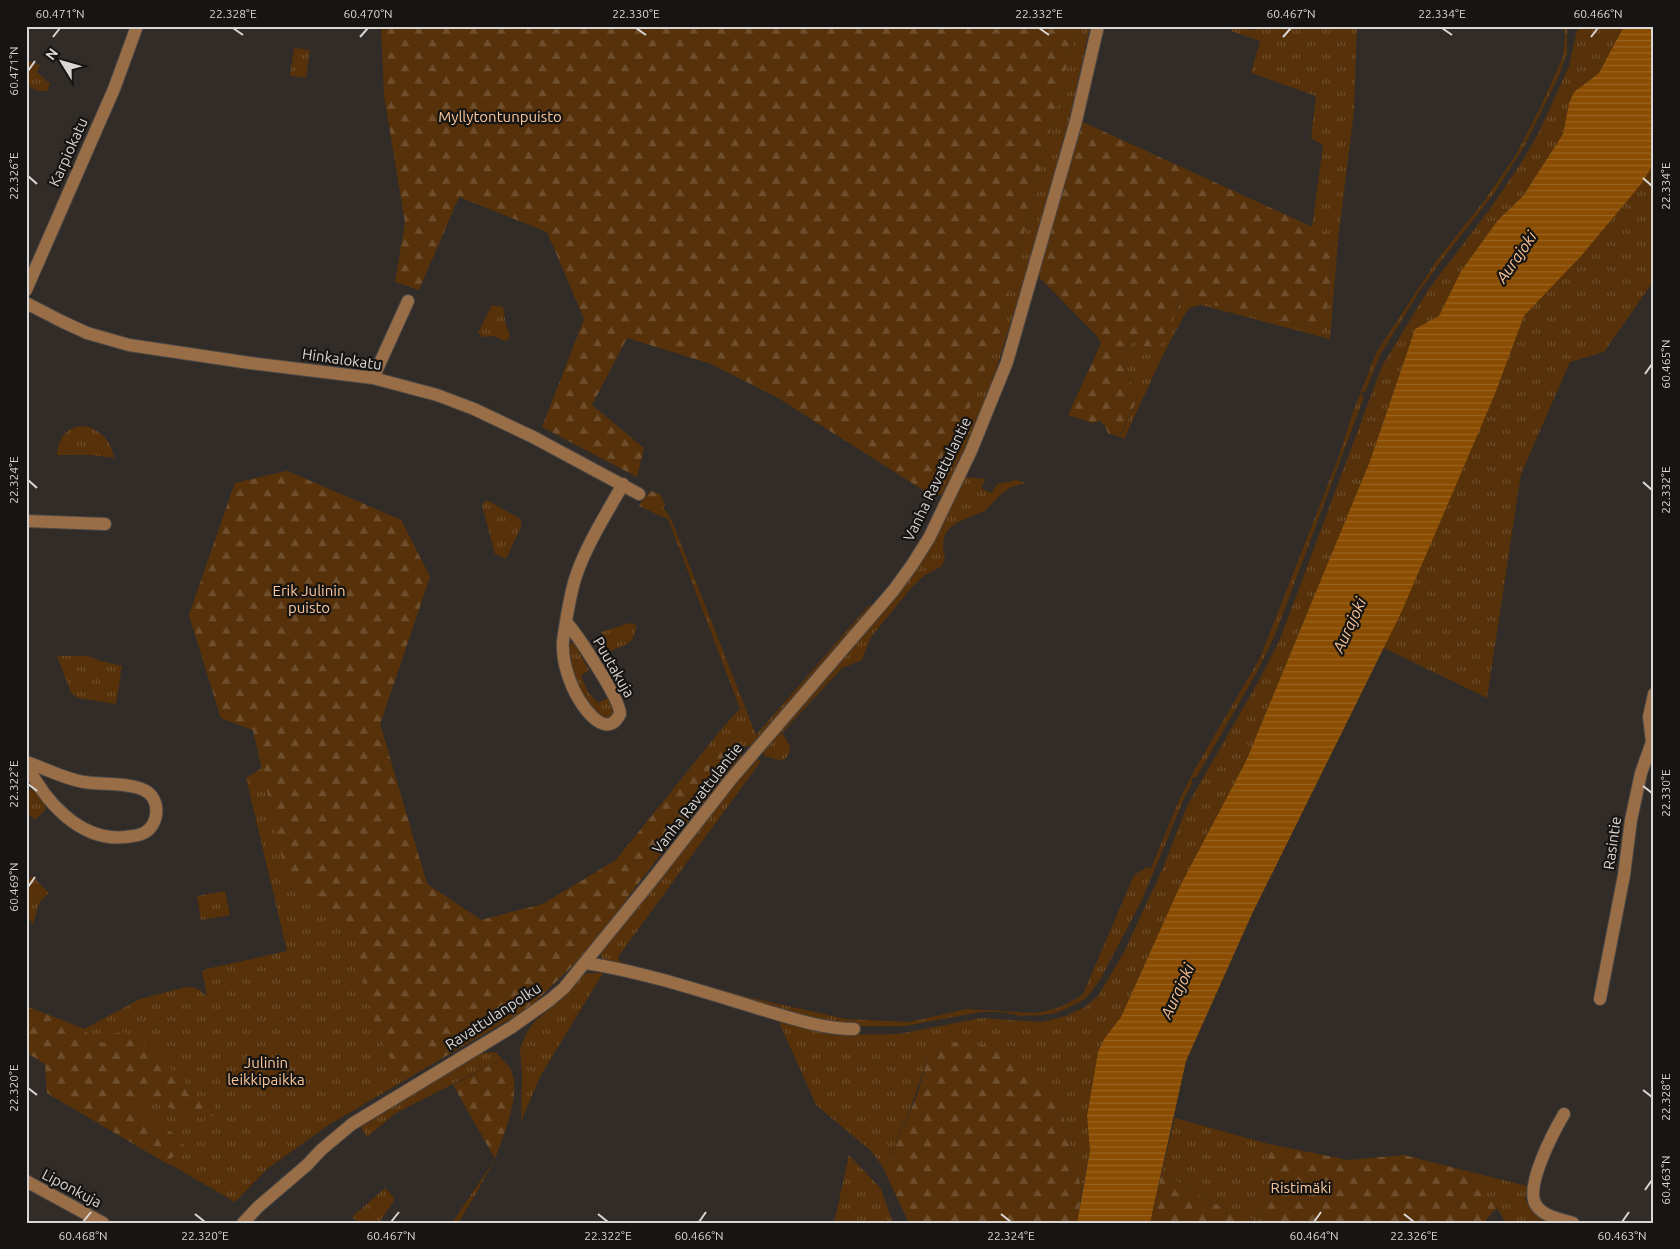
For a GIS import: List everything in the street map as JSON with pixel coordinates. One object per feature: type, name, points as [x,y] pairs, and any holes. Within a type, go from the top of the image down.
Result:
[{"type":"street","name":"Karpiokatu","points":[[26,290],[31,268],[114,89],[137,26]]},
{"type":"street","name":"Vanha Ravattulantie","points":[[586,963],[732,778],[893,591],[929,538],[972,451],[1007,362],[1076,121],[1098,26]]},
{"type":"street","points":[[373,378],[408,301]]},
{"type":"street","name":"Hinkalokatu","points":[[26,303],[87,333],[129,345],[373,378],[437,395],[474,409],[532,437],[639,494]]},
{"type":"street","name":"Puutakuja","points":[[567,623],[578,636],[617,700],[621,710],[616,721],[612,724],[603,724],[590,714],[572,686],[563,652],[567,623],[572,592],[576,575],[584,556],[623,484]]},
{"type":"street","points":[[26,521],[105,524]]},
{"type":"street","name":"Rasintie","points":[[1600,999],[1624,875],[1631,820],[1641,773],[1653,742],[1650,717],[1654,694]]},
{"type":"street","points":[[26,762],[82,782],[142,789],[154,800],[157,811],[154,823],[145,833],[138,836],[103,837],[87,832],[69,819],[57,807],[33,777],[26,762]]},
{"type":"street","points":[[586,963],[625,971],[830,1028],[854,1029]]},
{"type":"street","name":"Ravattulanpolku","points":[[243,1223],[258,1207],[307,1166],[321,1150],[352,1124],[512,1027],[564,988],[586,963]]},
{"type":"street","points":[[1564,1114],[1546,1147],[1532,1195],[1534,1202],[1543,1212],[1552,1218],[1573,1223]]},
{"type":"street","name":"Liponkuja","points":[[26,1181],[103,1223]]},
{"type":"green space","name":"Myllytontunpuisto","points":[[381,26],[1077,26],[999,331],[952,454],[944,493],[934,497],[778,398],[711,364],[627,338],[592,405],[644,448],[637,477],[542,427],[584,319],[547,232],[459,197],[419,290],[395,282],[405,223],[384,95]]},
{"type":"green space","points":[[1077,26],[1090,26],[1070,117],[1028,268],[989,392],[949,486],[944,493],[952,454],[999,331]]},
{"type":"green space","points":[[1233,26],[1251,30],[1257,29],[1255,26],[1357,26],[1354,111],[1338,240],[1330,339],[1201,305],[1191,307],[1186,312],[1163,355],[1124,439],[1120,437],[1138,398],[1128,376],[1125,352],[1133,341],[1156,352],[1178,306],[1179,296],[1182,295],[1188,299],[1326,331],[1332,237],[1312,227],[1323,145],[1311,138],[1316,96],[1251,73],[1260,41],[1231,31]]},
{"type":"green space","points":[[1563,26],[1567,26],[1567,53],[1560,73],[1525,145],[1495,192],[1419,292],[1380,355],[1365,392],[1362,391],[1361,395],[1364,397],[1275,635],[1257,672],[1196,778],[1193,777],[1191,781],[1193,782],[1185,796],[1142,900],[1101,978],[1088,996],[1056,1013],[1042,1015],[1021,1016],[1002,1012],[980,1012],[905,1026],[842,1026],[604,961],[601,953],[753,761],[757,759],[761,761],[618,957],[620,962],[748,997],[846,1019],[909,1022],[967,1009],[1034,1013],[1060,1007],[1083,994],[1134,875],[1147,867],[1151,868],[1180,798],[1196,767],[1260,658],[1339,456],[1353,412],[1376,353],[1437,260],[1484,201],[1514,158],[1541,106],[1563,57],[1565,36]]},
{"type":"green space","points":[[1578,26],[1624,26],[1599,73],[1574,92],[1569,103],[1563,134],[1523,196],[1498,220],[1461,271],[1439,317],[1415,329],[1370,461],[1246,761],[1180,886],[1121,1017],[1104,1039],[1098,1052],[1087,1116],[1090,1151],[1082,1191],[1060,1103],[929,1054],[911,1107],[884,1170],[870,1150],[816,1105],[779,1022],[832,1035],[899,1034],[981,1018],[1042,1022],[1066,1016],[1085,1007],[1098,996],[1124,952],[1163,868],[1187,806],[1262,675],[1280,639],[1382,366],[1428,290],[1492,206],[1523,160],[1539,132],[1569,66]]},
{"type":"green space","points":[[294,48],[310,50],[306,78],[290,76]]},
{"type":"green space","points":[[26,60],[40,65],[37,72],[50,84],[47,91],[39,91],[30,86],[27,78]]},
{"type":"green space","points":[[1083,122],[1332,236],[1326,331],[1187,299],[1182,295],[1179,296],[1171,325],[1156,352],[1133,341],[1125,352],[1128,376],[1138,398],[1119,437],[1108,433],[1100,421],[1092,423],[1068,415],[1101,343],[1097,336],[1038,276]]},
{"type":"green space","points":[[1654,163],[1653,282],[1604,352],[1570,362],[1521,474],[1487,698],[1384,648],[1495,394],[1524,316],[1582,255],[1642,183]]},
{"type":"green space","points":[[492,305],[503,307],[506,326],[510,335],[508,340],[504,341],[494,336],[483,337],[478,333]]},
{"type":"green space","points":[[85,426],[105,438],[111,447],[114,458],[92,455],[57,455],[59,443],[66,432],[74,427]]},
{"type":"green space","name":"Erik Julinin puisto","points":[[287,471],[401,520],[430,577],[380,724],[427,884],[481,920],[543,904],[616,860],[724,726],[740,709],[668,519],[672,521],[756,735],[870,604],[872,608],[751,746],[740,747],[738,751],[742,756],[653,864],[585,954],[429,1066],[327,1126],[267,1169],[235,1202],[47,1093],[45,1064],[26,1052],[26,1006],[84,1029],[140,999],[186,987],[196,988],[207,996],[202,972],[206,969],[287,951],[246,778],[262,768],[253,730],[221,718],[189,615],[235,483]]},
{"type":"green space","name":"Erik Julinin puisto","points":[[287,471],[401,520],[430,577],[380,724],[427,884],[481,920],[543,904],[616,860],[708,747],[719,749],[726,761],[726,775],[653,864],[585,954],[528,1009],[401,1082],[374,1022],[362,973],[357,930],[309,886],[288,885],[253,730],[221,718],[189,615],[235,483]]},
{"type":"green space","points":[[966,477],[986,479],[981,488],[991,493],[997,484],[1016,480],[1026,483],[1011,487],[1000,495],[985,511],[956,523],[948,530],[944,536],[943,551],[945,558],[942,566],[925,575],[912,587],[871,637],[862,660],[842,668],[782,733],[790,749],[785,759],[779,760],[764,756],[763,749],[942,522]]},
{"type":"green space","points":[[651,491],[660,494],[665,505],[663,507],[672,521],[639,506]]},
{"type":"green space","points":[[487,500],[520,519],[522,525],[506,559],[495,554],[482,505]]},
{"type":"green space","points":[[630,623],[636,625],[634,637],[623,646],[608,652],[601,632]]},
{"type":"green space","points":[[571,643],[574,643],[589,670],[581,676],[588,692],[598,703],[608,698],[612,705],[613,713],[610,718],[595,712],[579,690],[574,680],[569,659]]},
{"type":"green space","points":[[57,656],[88,656],[122,666],[116,704],[78,698],[71,693]]},
{"type":"green space","points":[[35,789],[46,803],[45,810],[36,819],[28,813],[26,815],[28,808],[26,806],[26,790]]},
{"type":"green space","points":[[32,876],[49,893],[39,903],[33,925],[26,912],[26,882]]},
{"type":"green space","points":[[225,891],[230,915],[201,920],[197,896]]},
{"type":"green space","points":[[588,973],[603,973],[541,1075],[521,1121],[522,1073],[520,1049],[527,1032],[537,1019],[561,1000],[581,976]]},
{"type":"green space","points":[[26,1006],[84,1029],[94,1041],[106,1043],[112,1034],[123,1032],[155,1049],[167,1059],[171,1069],[181,1077],[187,1094],[212,1101],[218,1115],[198,1117],[147,1099],[134,1098],[137,1114],[166,1128],[183,1144],[186,1151],[172,1157],[169,1165],[47,1093],[45,1064],[26,1052]]},
{"type":"green space","points":[[944,1041],[1003,1047],[1060,1103],[1082,1191],[1077,1223],[909,1223],[884,1170],[916,1098],[929,1054]]},
{"type":"green space","points":[[496,1052],[502,1059],[396,1113],[367,1137],[360,1126],[470,1057],[482,1053]]},
{"type":"green space","points":[[502,1059],[510,1068],[514,1089],[507,1126],[495,1159],[453,1085]]},
{"type":"green space","points":[[1175,1118],[1269,1144],[1265,1190],[1259,1222],[1209,1201],[1162,1172]]},
{"type":"green space","name":"Ristimäki","points":[[1269,1144],[1348,1160],[1404,1155],[1483,1175],[1486,1193],[1497,1208],[1483,1223],[1150,1223],[1162,1172],[1209,1201],[1259,1222],[1265,1190]]},
{"type":"green space","points":[[849,1155],[881,1189],[893,1223],[834,1223]]},
{"type":"green space","points":[[495,1159],[458,1223],[452,1223]]},
{"type":"green space","points":[[1483,1175],[1527,1186],[1525,1200],[1544,1219],[1541,1223],[1506,1223],[1486,1195]]},
{"type":"green space","points":[[385,1188],[395,1199],[379,1223],[359,1223],[352,1217]]},
{"type":"water","name":"Aurajoki","points":[[1624,26],[1654,26],[1654,163],[1642,183],[1582,255],[1524,316],[1495,394],[1401,613],[1252,914],[1186,1061],[1150,1223],[1077,1223],[1090,1151],[1087,1116],[1098,1052],[1104,1039],[1121,1017],[1180,886],[1246,761],[1370,461],[1415,329],[1439,316],[1461,271],[1498,220],[1523,196],[1563,134],[1569,103],[1574,92],[1599,73]]},
{"type":"park label","name":"Julinin leikkipaikka","points":[[266,1070]]}]
